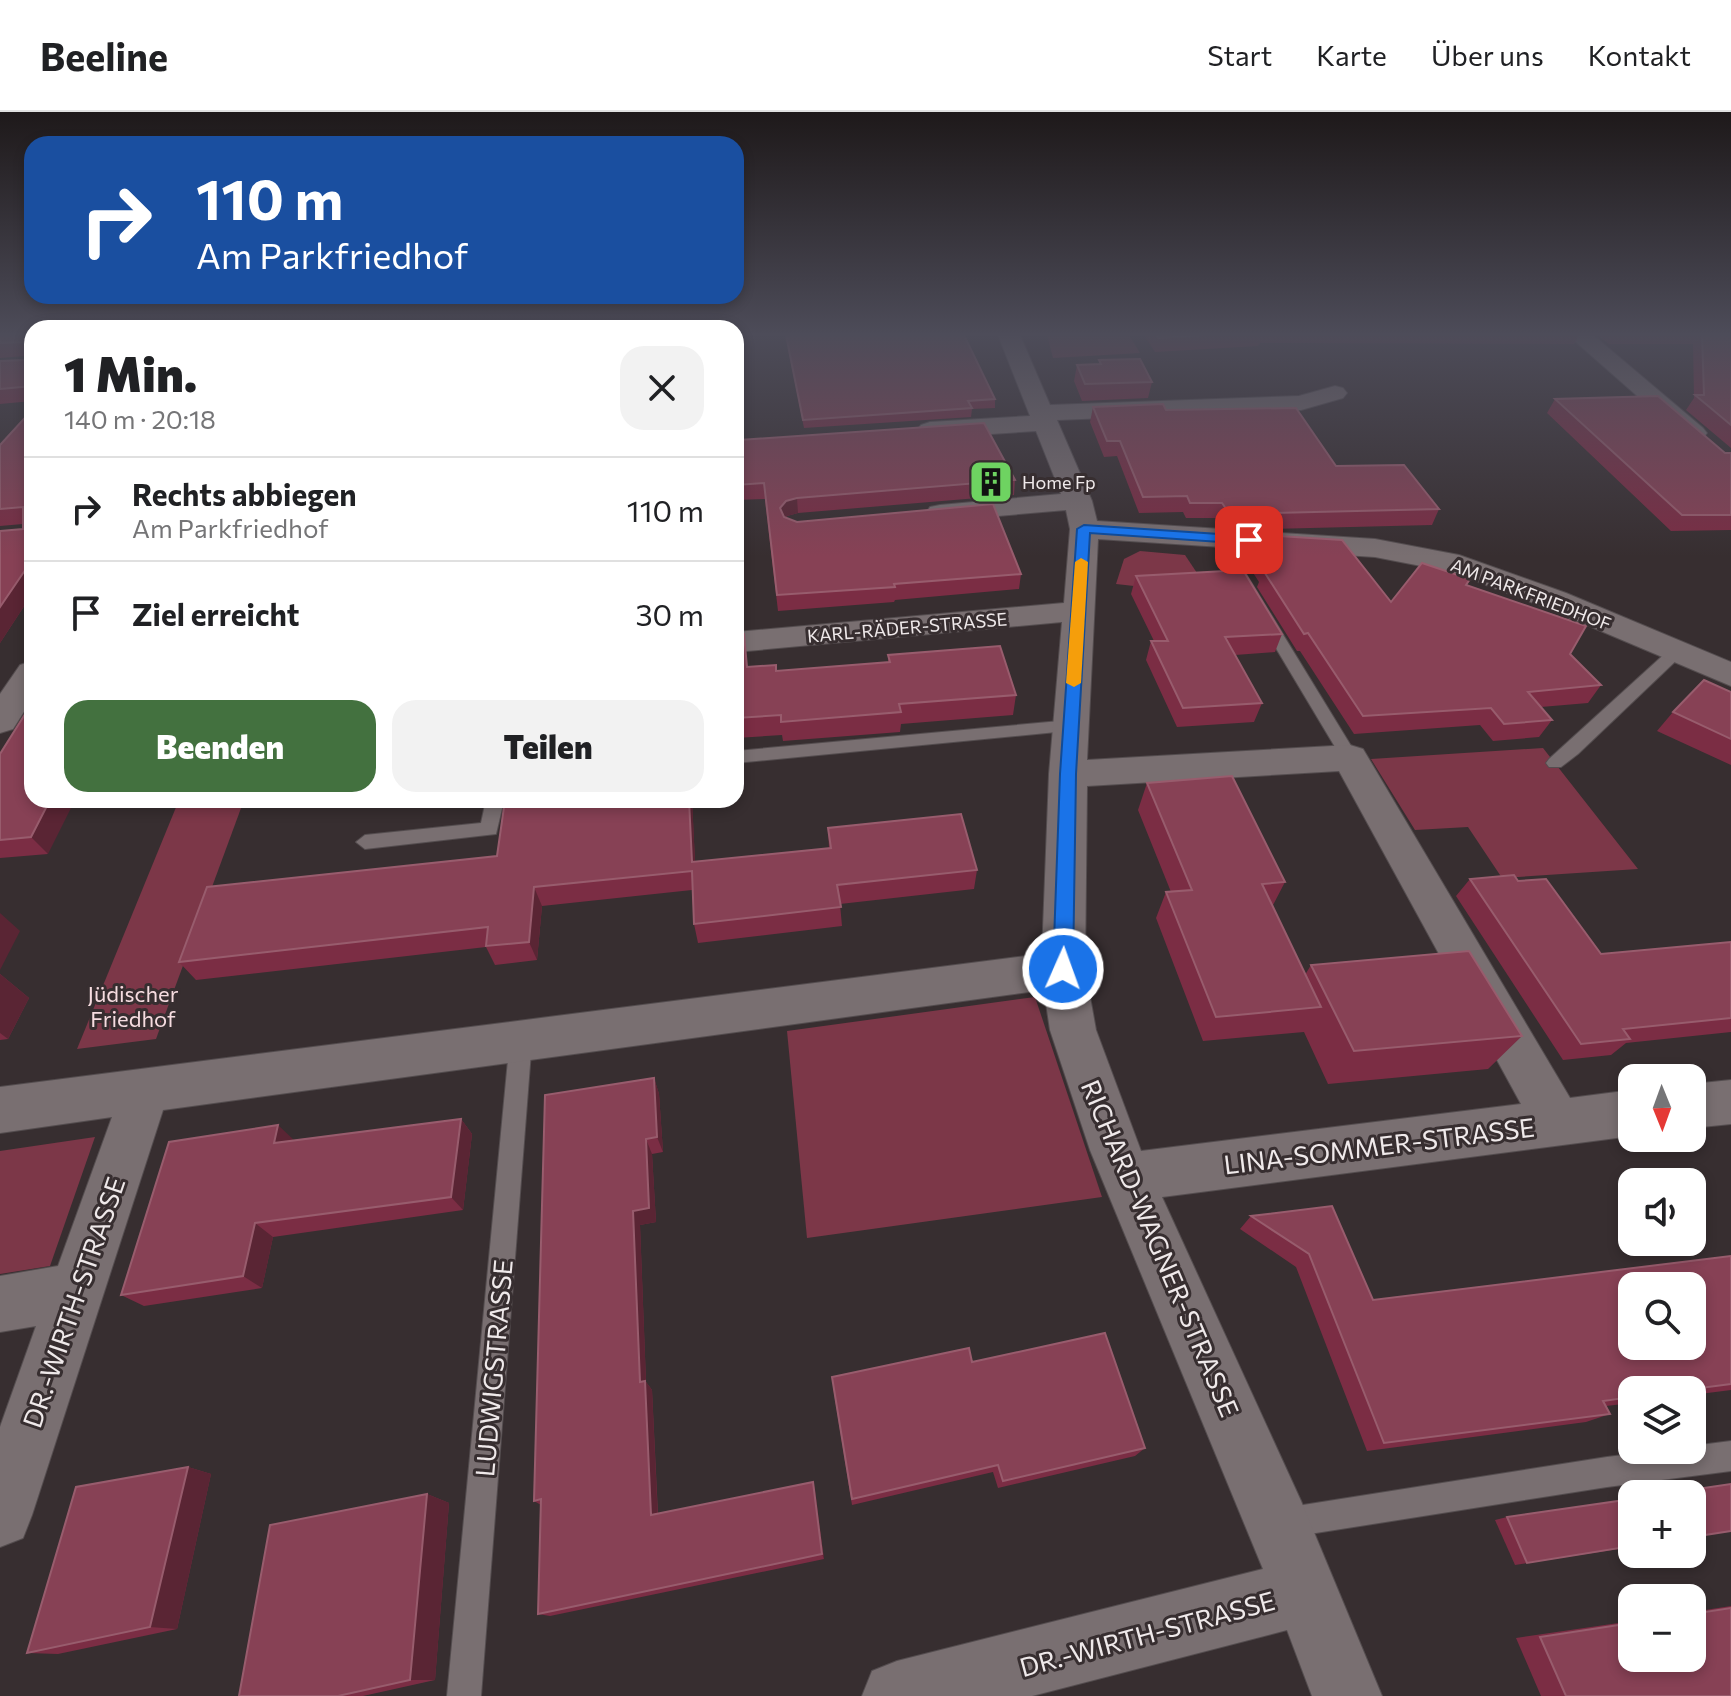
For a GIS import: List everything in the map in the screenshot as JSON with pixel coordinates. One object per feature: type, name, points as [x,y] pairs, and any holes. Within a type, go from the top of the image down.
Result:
[{"type":"street","name":"RICHARD-WAGNER-STRASSE","points":[[1038,409],[1081,515],[1068,774],[1063,969],[1073,1030],[1127,1177],[1278,1524],[1347,1696]]},
{"type":"street","points":[[907,432],[1042,418],[1199,409]]},
{"type":"street","points":[[1665,409],[1712,449]]},
{"type":"street","points":[[907,516],[1081,515]]},
{"type":"street","name":"AM PARKFRIEDHOF","points":[[1081,515],[1217,538],[1375,548],[1459,564],[1555,600],[1731,675]]},
{"type":"street","name":"KARL-RÄDER-STRASSE","points":[[744,641],[1078,611]]},
{"type":"street","points":[[0,721],[24,684]]},
{"type":"street","points":[[1068,774],[1350,758],[1557,1122]]},
{"type":"street","points":[[0,1110],[1063,969]]},
{"type":"street","name":"DR.-WIRTH-STRASSE","points":[[0,1515],[146,1089]]},
{"type":"street","points":[[1706,1105],[1731,1102]]},
{"type":"street","name":"LINA-SOMMER-STRASSE","points":[[1127,1177],[1618,1115]]},
{"type":"street","points":[[0,1304],[77,1291]]},
{"type":"street","name":"DR.-WIRTH-STRASSE","points":[[897,1696],[1304,1592]]},
{"type":"lane","points":[[1217,538],[1350,758]]},
{"type":"lane","points":[[1555,763],[1676,652]]},
{"type":"lane","points":[[744,756],[1071,726]]},
{"type":"lane","points":[[365,842],[489,829],[493,808]]},
{"type":"lane","name":"LUDWIGSTRASSE","points":[[464,1696],[521,1039]]},
{"type":"lane","points":[[1278,1524],[1607,1472],[1731,1456]]},
{"type":"green space","points":[[1140,551],[1185,555],[1203,582],[1134,586],[1116,584],[1124,559]]},
{"type":"green space","points":[[1543,748],[1638,869],[1502,878],[1468,827],[1415,830],[1371,759]]},
{"type":"green space","name":"Jüdischer Friedhof","points":[[176,808],[241,808],[156,1039],[77,1049]]},
{"type":"green space","points":[[1035,997],[1102,1197],[807,1238],[787,1031]]},
{"type":"green space","points":[[95,1137],[50,1266],[0,1274],[0,1151]]},
{"type":"building","points":[[801,409],[959,409],[803,420]]},
{"type":"building","points":[[1094,409],[1297,409],[1336,466],[1404,465],[1439,509],[1273,513],[1227,510],[1222,503],[1190,503],[1187,496],[1143,497],[1120,441],[1107,441]]},
{"type":"building","points":[[1566,409],[1673,409],[1725,453],[1731,453],[1731,515],[1682,515]]},
{"type":"building","points":[[1712,409],[1731,409],[1731,425]]},
{"type":"building","points":[[24,419],[24,572],[0,607],[0,531],[23,529],[23,507],[0,509],[0,445]]},
{"type":"building","points":[[984,423],[1015,480],[797,498],[786,501],[780,508],[784,517],[797,522],[993,504],[1021,574],[777,595],[764,483],[744,484],[744,440]]},
{"type":"building","points":[[1244,534],[1342,540],[1391,602],[1422,563],[1470,579],[1466,585],[1586,626],[1570,654],[1601,685],[1528,692],[1552,720],[1504,724],[1491,708],[1363,716],[1308,633],[1304,634],[1263,570],[1268,569]]},
{"type":"building","points":[[1243,570],[1282,634],[1225,637],[1262,703],[1183,708],[1151,641],[1168,641],[1136,576]]},
{"type":"building","points":[[744,634],[747,667],[776,665],[776,671],[890,662],[888,655],[1000,646],[1016,695],[899,704],[901,712],[781,722],[781,715],[744,717]]},
{"type":"building","points":[[1704,680],[1731,692],[1731,739],[1673,712]]},
{"type":"building","points":[[24,716],[24,808],[46,808],[31,837],[0,840],[0,754]]},
{"type":"building","points":[[1232,776],[1285,882],[1262,884],[1321,1007],[1216,1017],[1166,892],[1192,890],[1147,783]]},
{"type":"building","points":[[504,808],[689,808],[692,862],[831,848],[828,828],[961,814],[977,870],[837,885],[841,907],[694,924],[692,871],[534,887],[529,942],[486,946],[488,927],[179,962],[207,887],[497,856]]},
{"type":"building","points":[[1514,875],[1518,881],[1546,879],[1601,954],[1731,942],[1731,1018],[1623,1029],[1630,1039],[1581,1044],[1470,879]]},
{"type":"building","points":[[1469,951],[1522,1036],[1354,1051],[1311,965]]},
{"type":"building","points":[[654,1078],[657,1137],[646,1139],[649,1208],[633,1211],[640,1382],[645,1381],[651,1515],[813,1482],[822,1554],[538,1614],[541,1499],[534,1501],[545,1095]]},
{"type":"building","points":[[461,1119],[451,1197],[255,1223],[243,1276],[121,1295],[169,1142],[278,1125],[274,1143]]},
{"type":"building","points":[[1332,1206],[1373,1300],[1731,1256],[1731,1384],[1706,1387],[1706,1376],[1618,1376],[1618,1399],[1603,1401],[1610,1414],[1384,1443],[1309,1254],[1251,1216]]},
{"type":"building","points":[[1105,1333],[1145,1448],[1003,1481],[998,1465],[852,1499],[832,1377],[969,1348],[972,1362]]},
{"type":"building","points":[[188,1467],[150,1627],[27,1653],[76,1487]]},
{"type":"building","points":[[1731,1484],[1731,1531],[1706,1535],[1706,1488]]},
{"type":"building","points":[[427,1494],[410,1680],[338,1696],[239,1696],[270,1525]]},
{"type":"building","points":[[1618,1501],[1618,1548],[1527,1563],[1507,1517]]},
{"type":"building","points":[[1731,1608],[1731,1696],[1566,1696],[1540,1637],[1618,1625],[1618,1672],[1706,1672],[1706,1612]]},
{"type":"slow traffic","points":[[1074,683],[1081,562]]},
{"type":"place","name":"Home Fp","points":[[991,482]]},
{"type":"route","points":[[1063,969],[1068,774],[1084,529],[1249,540]]}]
